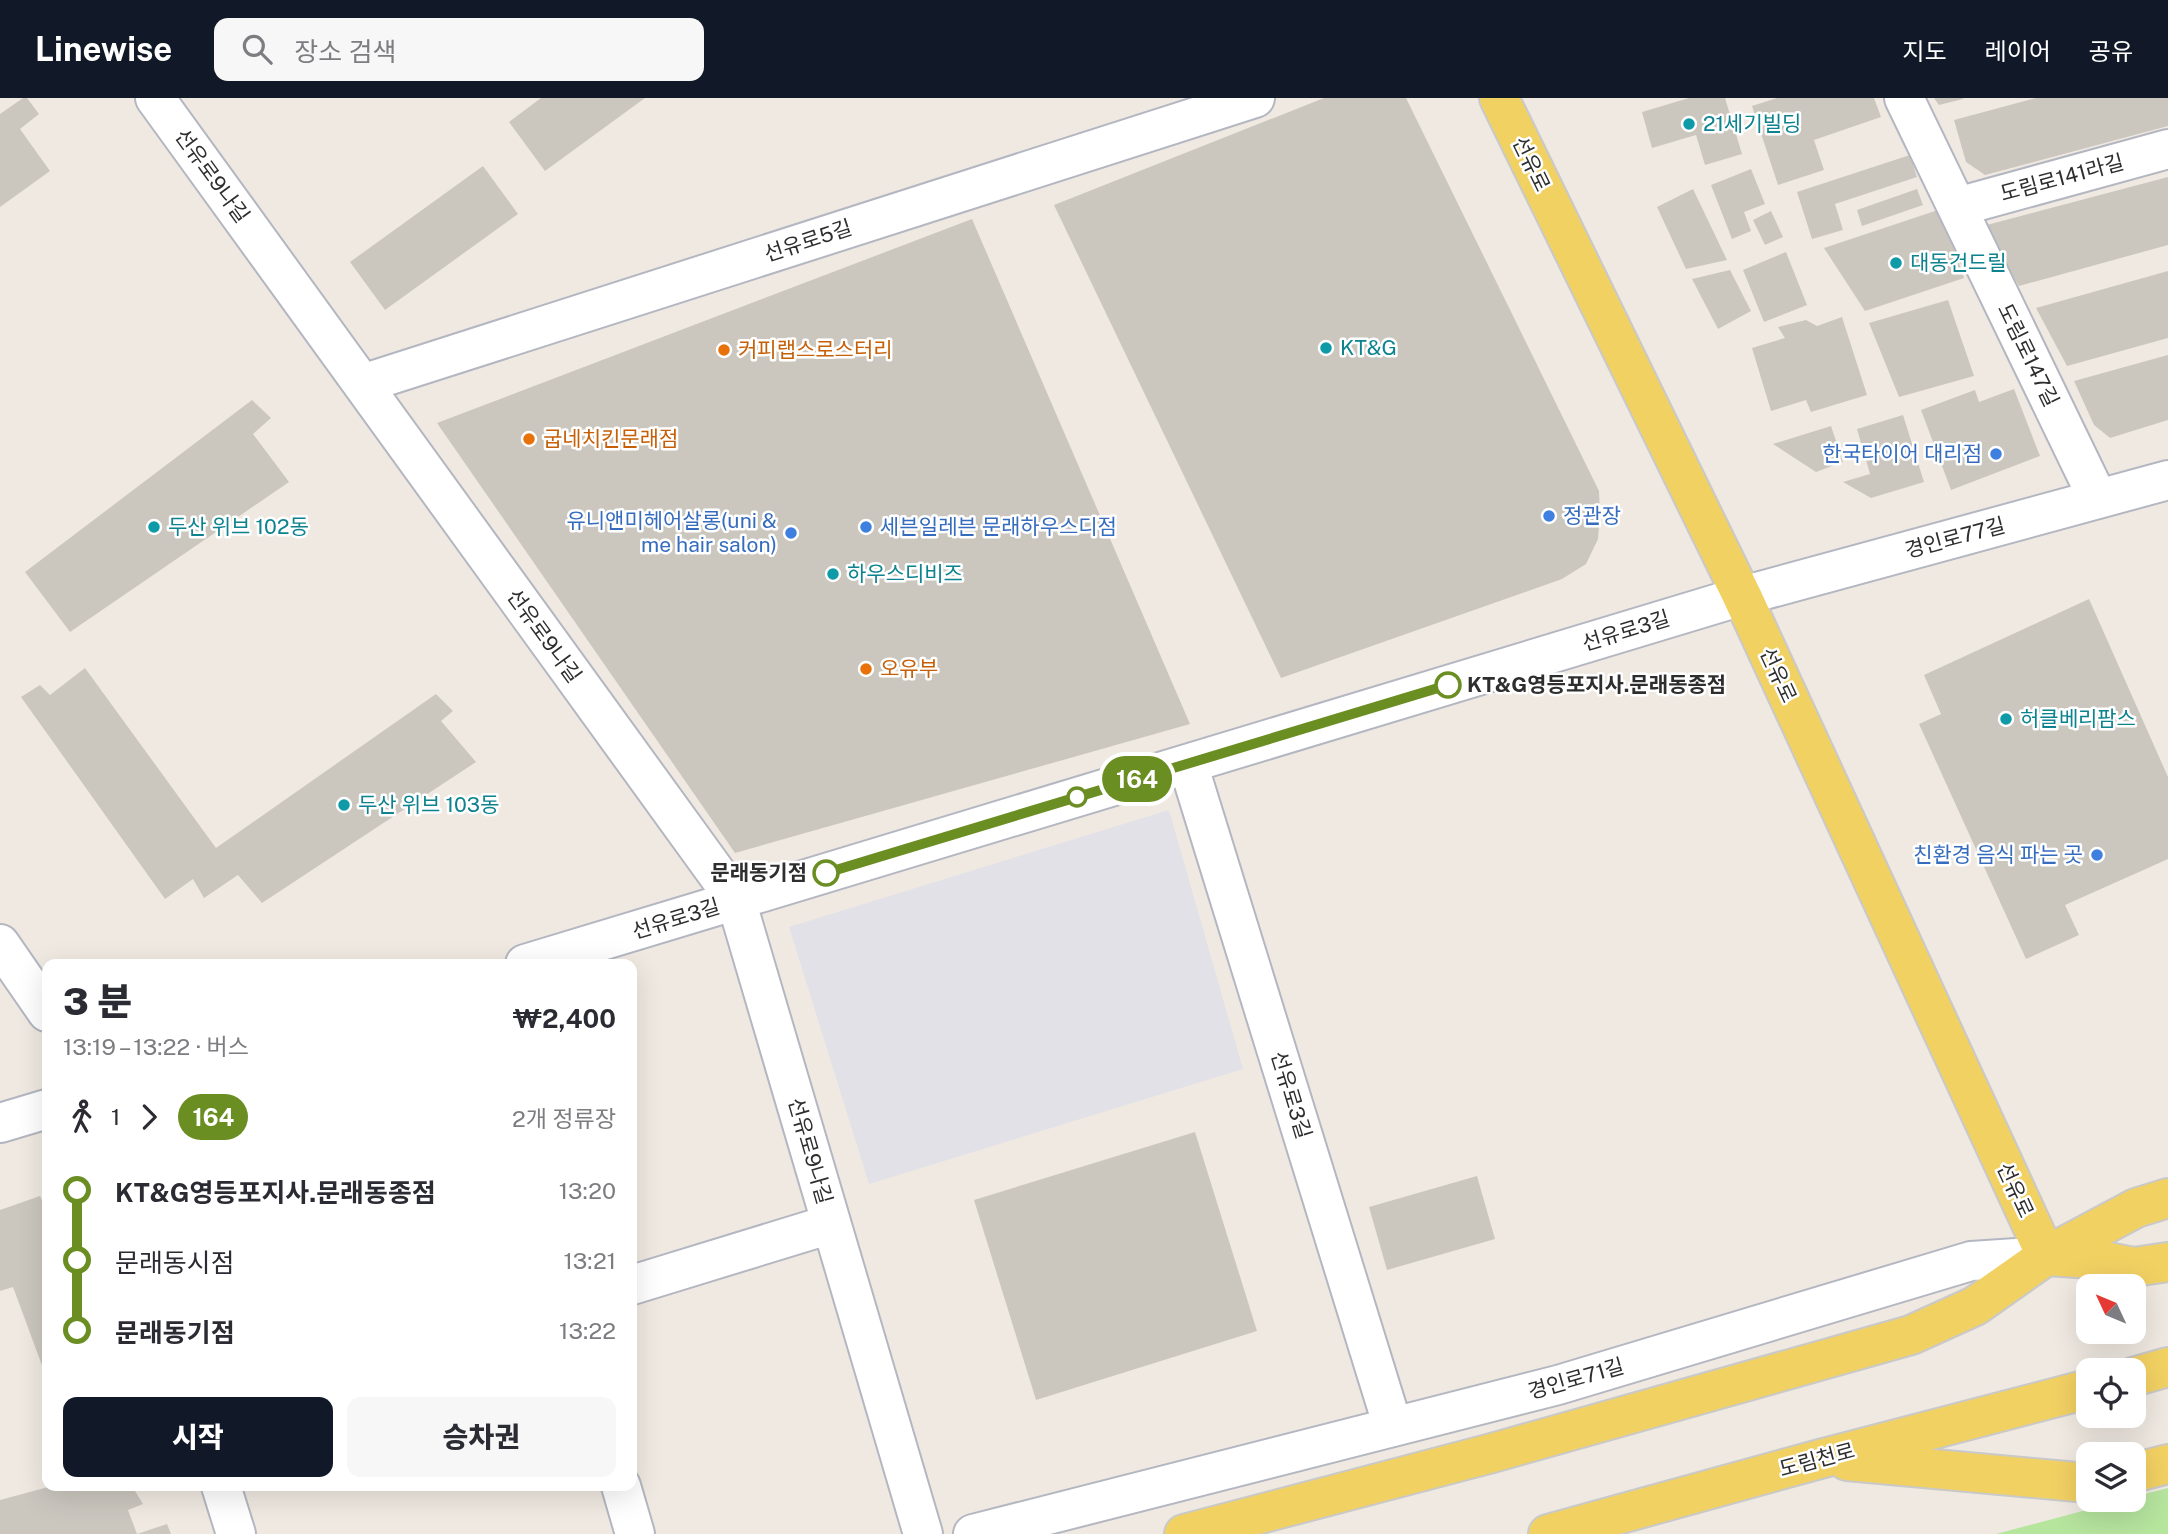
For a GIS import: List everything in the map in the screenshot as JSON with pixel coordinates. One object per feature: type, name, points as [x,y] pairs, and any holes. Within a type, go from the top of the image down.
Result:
[{"type":"main road","name":"선유로","points":[[1499,98],[1742,596],[2046,1256]]},
{"type":"main road","name":"경인로71길","points":[[2046,1256],[2136,1208],[2168,1198]]},
{"type":"main road","points":[[1184,1534],[1492,1453],[1911,1335],[1975,1306],[2046,1256],[2093,1259],[2134,1267],[2168,1262]]},
{"type":"main road","points":[[2146,1373],[2168,1367]]},
{"type":"main road","name":"도림천로","points":[[1548,1534],[2076,1391]]},
{"type":"main road","points":[[1820,1459],[2076,1482]]},
{"type":"main road","points":[[2146,1470],[2168,1464]]},
{"type":"street","name":"선유로9나길","points":[[155,98],[736,901],[923,1534]]},
{"type":"street","name":"선유로5길","points":[[362,384],[1255,98]]},
{"type":"street","name":"도림로147길","points":[[1904,98],[2098,499]]},
{"type":"street","name":"도림로141라길","points":[[1957,207],[2168,149]]},
{"type":"street","name":"경인로77길","points":[[1742,596],[2168,480]]},
{"type":"street","name":"선유로3길","points":[[542,959],[1742,596]]},
{"type":"street","name":"선유로3길","points":[[1188,764],[1393,1427]]},
{"type":"street","points":[[0,944],[42,1005]]},
{"type":"street","points":[[0,1123],[42,1110]]},
{"type":"street","name":"선유로9나길","points":[[637,1283],[831,1224]]},
{"type":"street","name":"경인로71길","points":[[973,1534],[1558,1385],[1971,1261],[2046,1256]]},
{"type":"street","points":[[223,1491],[236,1534]]},
{"type":"street","points":[[622,1491],[635,1534]]},
{"type":"shaded area","points":[[1169,810],[1243,1069],[869,1184],[789,927]]},
{"type":"green space","points":[[2168,1488],[2168,1534],[1996,1534],[2079,1512],[2146,1512],[2146,1494]]},
{"type":"building","points":[[27,98],[39,114],[20,129],[50,171],[0,207],[0,114]]},
{"type":"building","points":[[541,98],[645,98],[545,171],[509,122]]},
{"type":"building","name":"KT&G","points":[[1324,98],[1406,98],[1599,491],[1600,514],[1598,539],[1586,564],[1562,579],[1281,678],[1054,205]]},
{"type":"building","name":"21세기빌딩","points":[[1689,98],[1725,98],[1742,154],[1705,165],[1696,135],[1652,148],[1642,112]]},
{"type":"building","points":[[1777,98],[1874,98],[1881,117],[1814,140],[1824,170],[1778,185],[1752,106]]},
{"type":"building","points":[[1934,98],[1963,98],[1963,99],[1939,105]]},
{"type":"building","points":[[2036,98],[2168,98],[2168,126],[1985,175],[1966,162],[1954,120]]},
{"type":"building","points":[[1910,155],[1917,177],[1835,204],[1843,230],[1812,239],[1797,192]]},
{"type":"building","points":[[483,166],[518,214],[385,310],[350,262]]},
{"type":"building","points":[[1751,169],[1765,204],[1744,212],[1751,231],[1732,239],[1711,185]]},
{"type":"building","points":[[2168,177],[2168,245],[2019,286],[1983,226]]},
{"type":"building","points":[[1693,189],[1727,260],[1686,269],[1657,207]]},
{"type":"building","points":[[1917,189],[1923,205],[1862,226],[1857,210]]},
{"type":"building","name":"대동건드릴","points":[[1941,209],[1964,278],[1865,311],[1824,248]]},
{"type":"building","points":[[1771,211],[1783,237],[1765,245],[1753,220]]},
{"type":"building","name":"하우스디비즈","points":[[972,219],[1190,724],[735,853],[437,423]]},
{"type":"building","points":[[1786,252],[1807,305],[1764,322],[1743,270]]},
{"type":"building","points":[[1730,270],[1751,311],[1718,329],[1692,279]]},
{"type":"building","points":[[2168,271],[2168,338],[2067,366],[2036,308]]},
{"type":"building","points":[[1948,300],[1974,376],[1899,397],[1869,323]]},
{"type":"building","points":[[1842,317],[1867,395],[1811,412],[1806,400],[1771,411],[1752,348],[1785,338],[1778,327],[1806,320],[1817,326]]},
{"type":"building","points":[[2168,355],[2168,420],[2110,438],[2094,425],[2074,381]]},
{"type":"building","points":[[2014,389],[2040,456],[1951,490],[1921,410],[1975,390],[1979,402]]},
{"type":"building","name":"두산 위브 102동","points":[[252,400],[271,418],[253,434],[289,482],[70,632],[25,572]]},
{"type":"building","points":[[1903,415],[1924,482],[1871,498],[1843,482],[1870,474],[1857,429]]},
{"type":"building","points":[[1831,426],[1843,462],[1816,472],[1773,444]]},
{"type":"building","points":[[2089,599],[2168,777],[2168,859],[2065,905],[2079,935],[2026,959],[1919,724],[1941,714],[1924,675]]},
{"type":"building","name":"두산 위브 103동","points":[[85,668],[216,848],[436,694],[453,711],[441,721],[476,762],[262,903],[238,875],[204,898],[193,879],[165,899],[21,697],[40,685],[50,695]]},
{"type":"building","points":[[1195,1132],[1257,1331],[1036,1400],[974,1200]]},
{"type":"building","points":[[1477,1176],[1495,1239],[1387,1270],[1369,1207]]},
{"type":"building","points":[[40,1196],[42,1200],[42,1365],[13,1287],[0,1291],[0,1210]]},
{"type":"building","points":[[42,1489],[42,1491],[135,1491],[143,1504],[128,1510],[137,1534],[0,1534],[0,1500]]},
{"type":"building","points":[[167,1524],[171,1534],[137,1534]]},
{"type":"bus line","name":"164","points":[[826,873],[1448,685]]},
{"type":"place","name":"21세기빌딩","points":[[1689,124]]},
{"type":"place","name":"대동건드릴","points":[[1896,263]]},
{"type":"place","name":"KT&G","points":[[1326,348]]},
{"type":"place","name":"커피랩스로스터리","points":[[724,350]]},
{"type":"place","name":"굽네치킨문래점","points":[[529,439]]},
{"type":"place","name":"한국타이어 대리점","points":[[1996,454]]},
{"type":"place","name":"정관장","points":[[1549,516]]},
{"type":"place","name":"두산 위브 102동","points":[[154,527]]},
{"type":"place","name":"세븐일레븐 문래하우스디점","points":[[866,527]]},
{"type":"place","name":"유니앤미헤어살롱(uni & me hair salon)","points":[[791,533]]},
{"type":"place","name":"하우스디비즈","points":[[833,574]]},
{"type":"place","name":"오유부","points":[[866,669]]},
{"type":"place","name":"KT&G영등포지사.문래동종점","points":[[1448,685]]},
{"type":"place","name":"허클베리팜스","points":[[2006,719]]},
{"type":"place","name":"두산 위브 103동","points":[[344,805]]},
{"type":"place","name":"친환경 음식 파는 곳","points":[[2097,855]]},
{"type":"place","name":"문래동기점","points":[[826,873]]}]
